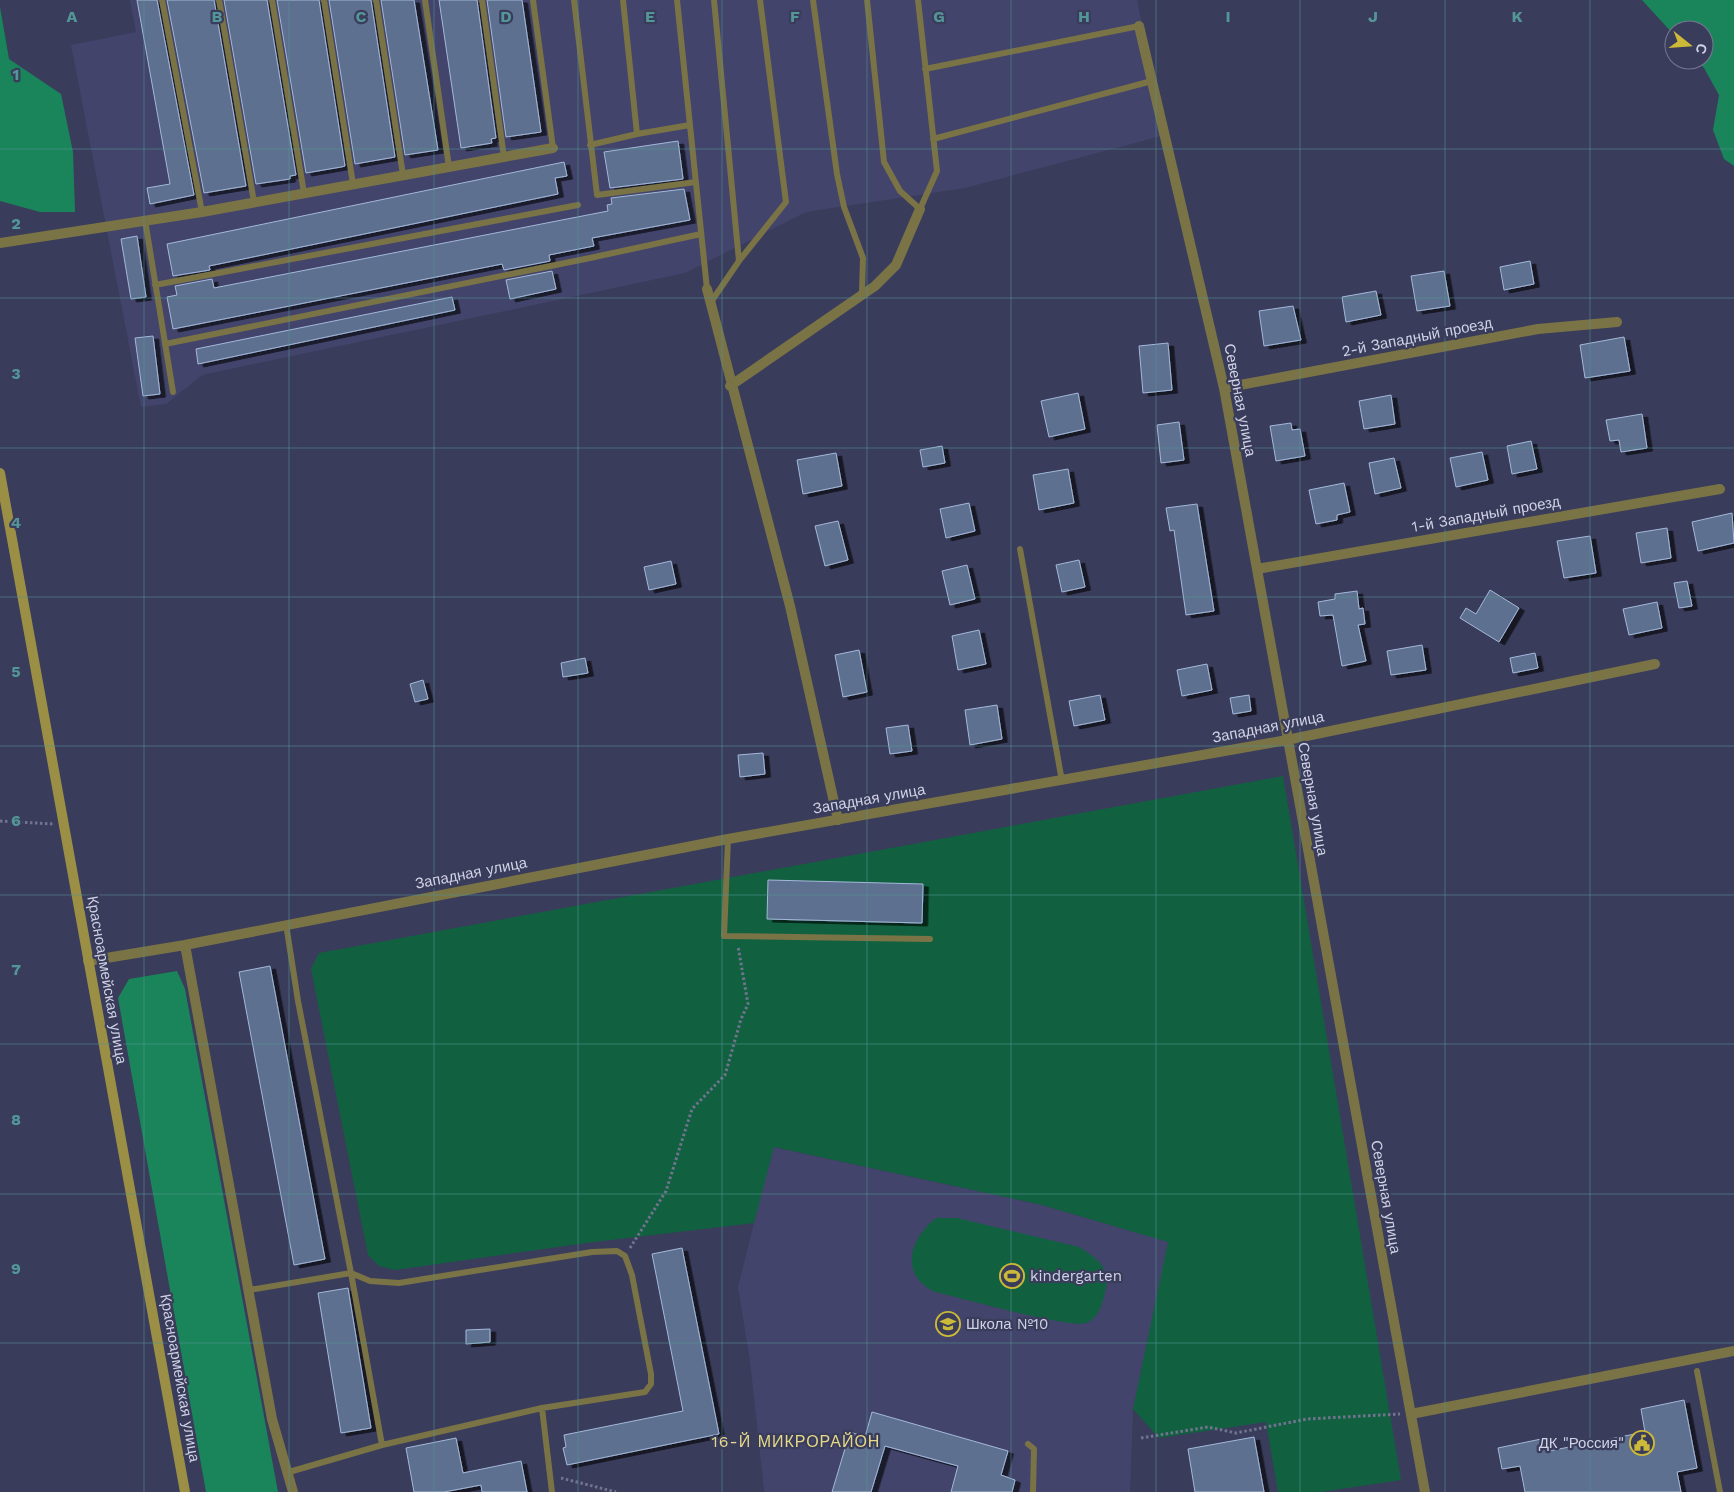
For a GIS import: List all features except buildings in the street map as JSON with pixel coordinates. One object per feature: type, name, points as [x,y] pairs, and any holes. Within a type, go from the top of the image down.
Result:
[{"type":"main road","name":"Красноармейская улица","points":[[0,474],[185,1492]]},
{"type":"street","name":"Северная улица","points":[[1139,26],[1224,388],[1425,1492]]},
{"type":"street","points":[[0,243],[202,212],[553,148]]},
{"type":"street","points":[[730,386],[782,352],[862,293],[875,286],[896,265],[920,209]]},
{"type":"street","points":[[707,289],[730,386],[790,606],[838,820]]},
{"type":"street","name":"2-й Западный проезд","points":[[1224,388],[1538,329],[1617,322]]},
{"type":"street","name":"1-й Западный проезд","points":[[1257,569],[1720,489]]},
{"type":"street","name":"Западная улица","points":[[88,961],[185,945],[728,839],[1287,740],[1655,664]]},
{"type":"street","points":[[185,945],[272,1419],[289,1472],[293,1492]]},
{"type":"street","points":[[1411,1414],[1734,1351]]},
{"type":"lane","points":[[162,0],[202,212]]},
{"type":"lane","points":[[219,0],[254,202]]},
{"type":"lane","points":[[272,0],[304,193]]},
{"type":"lane","points":[[324,0],[354,184]]},
{"type":"lane","points":[[376,0],[403,175]]},
{"type":"lane","points":[[425,0],[450,167]]},
{"type":"lane","points":[[482,0],[504,157]]},
{"type":"lane","points":[[533,0],[553,148]]},
{"type":"lane","points":[[574,0],[597,195],[696,182]]},
{"type":"lane","points":[[623,0],[637,134]]},
{"type":"lane","points":[[677,0],[707,289]]},
{"type":"lane","points":[[714,0],[739,261]]},
{"type":"lane","points":[[711,302],[739,261],[786,202],[760,0]]},
{"type":"lane","points":[[813,0],[837,174],[844,207],[863,258],[862,293]]},
{"type":"lane","points":[[867,0],[884,162],[900,191],[920,209],[937,171],[918,0]]},
{"type":"lane","points":[[925,69],[1139,26]]},
{"type":"lane","points":[[933,138],[1152,80]]},
{"type":"lane","points":[[590,145],[637,134],[690,125]]},
{"type":"lane","points":[[155,285],[578,205]]},
{"type":"lane","points":[[145,220],[173,392]]},
{"type":"lane","points":[[165,344],[701,234]]},
{"type":"lane","points":[[1020,549],[1062,781]]},
{"type":"lane","points":[[728,839],[724,936],[930,939]]},
{"type":"lane","points":[[286,924],[300,1011],[382,1445]]},
{"type":"lane","points":[[249,1290],[351,1273],[370,1281],[399,1283],[592,1252],[617,1251],[625,1256],[632,1275],[651,1374],[648,1389],[645,1392],[542,1408],[382,1445],[289,1472]]},
{"type":"lane","points":[[1697,1372],[1720,1492]]},
{"type":"lane","points":[[542,1408],[552,1492]]},
{"type":"lane","points":[[1028,1444],[1034,1449],[1033,1492]]},
{"type":"path","points":[[0,820],[64,824]]},
{"type":"path","points":[[625,1256],[666,1191],[692,1110],[725,1075],[741,1020],[748,1004],[737,936]]},
{"type":"path","points":[[1141,1438],[1208,1427],[1236,1434],[1307,1419],[1411,1414]]},
{"type":"path","points":[[550,1475],[616,1492]]},
{"type":"shaded area","points":[[130,0],[1137,0],[1165,135],[965,188],[806,212],[685,273],[202,375],[166,404],[141,407],[71,45],[136,32]]},
{"type":"shaded area","name":"Школа №10","points":[[773,1147],[1042,1205],[1169,1242],[1133,1409],[1130,1492],[766,1492],[764,1490],[750,1361],[738,1287]]},
{"type":"green space","points":[[1642,0],[1734,0],[1734,166],[1724,159],[1713,130],[1719,95],[1705,70],[1714,70],[1714,20],[1664,20],[1664,24]]},
{"type":"green space","points":[[0,7],[9,59],[61,94],[73,152],[75,212],[40,212],[0,201]]},
{"type":"green space","points":[[1283,776],[1401,1480],[1321,1492],[1278,1492],[1266,1422],[1159,1438],[1133,1409],[1168,1242],[1042,1205],[774,1147],[754,1223],[594,1242],[395,1270],[379,1266],[368,1255],[311,969],[319,953]]},
{"type":"green space","points":[[177,971],[185,989],[278,1492],[206,1492],[118,998],[129,979]]},
{"type":"green space","name":"kindergarten","points":[[936,1218],[957,1218],[1079,1247],[1100,1263],[1106,1274],[1106,1288],[1098,1313],[1091,1321],[1076,1324],[1014,1312],[935,1292],[924,1285],[916,1276],[912,1267],[912,1256],[919,1236]]},
{"type":"place","name":"kindergarten","points":[[1012,1276]]},
{"type":"place","name":"Школа №10","points":[[948,1324]]},
{"type":"place","name":"ДК \"Россия\"","points":[[1642,1443]]},
{"type":"district","name":"16-Й МИКРОРАЙОН","points":[[796,1441]]}]
